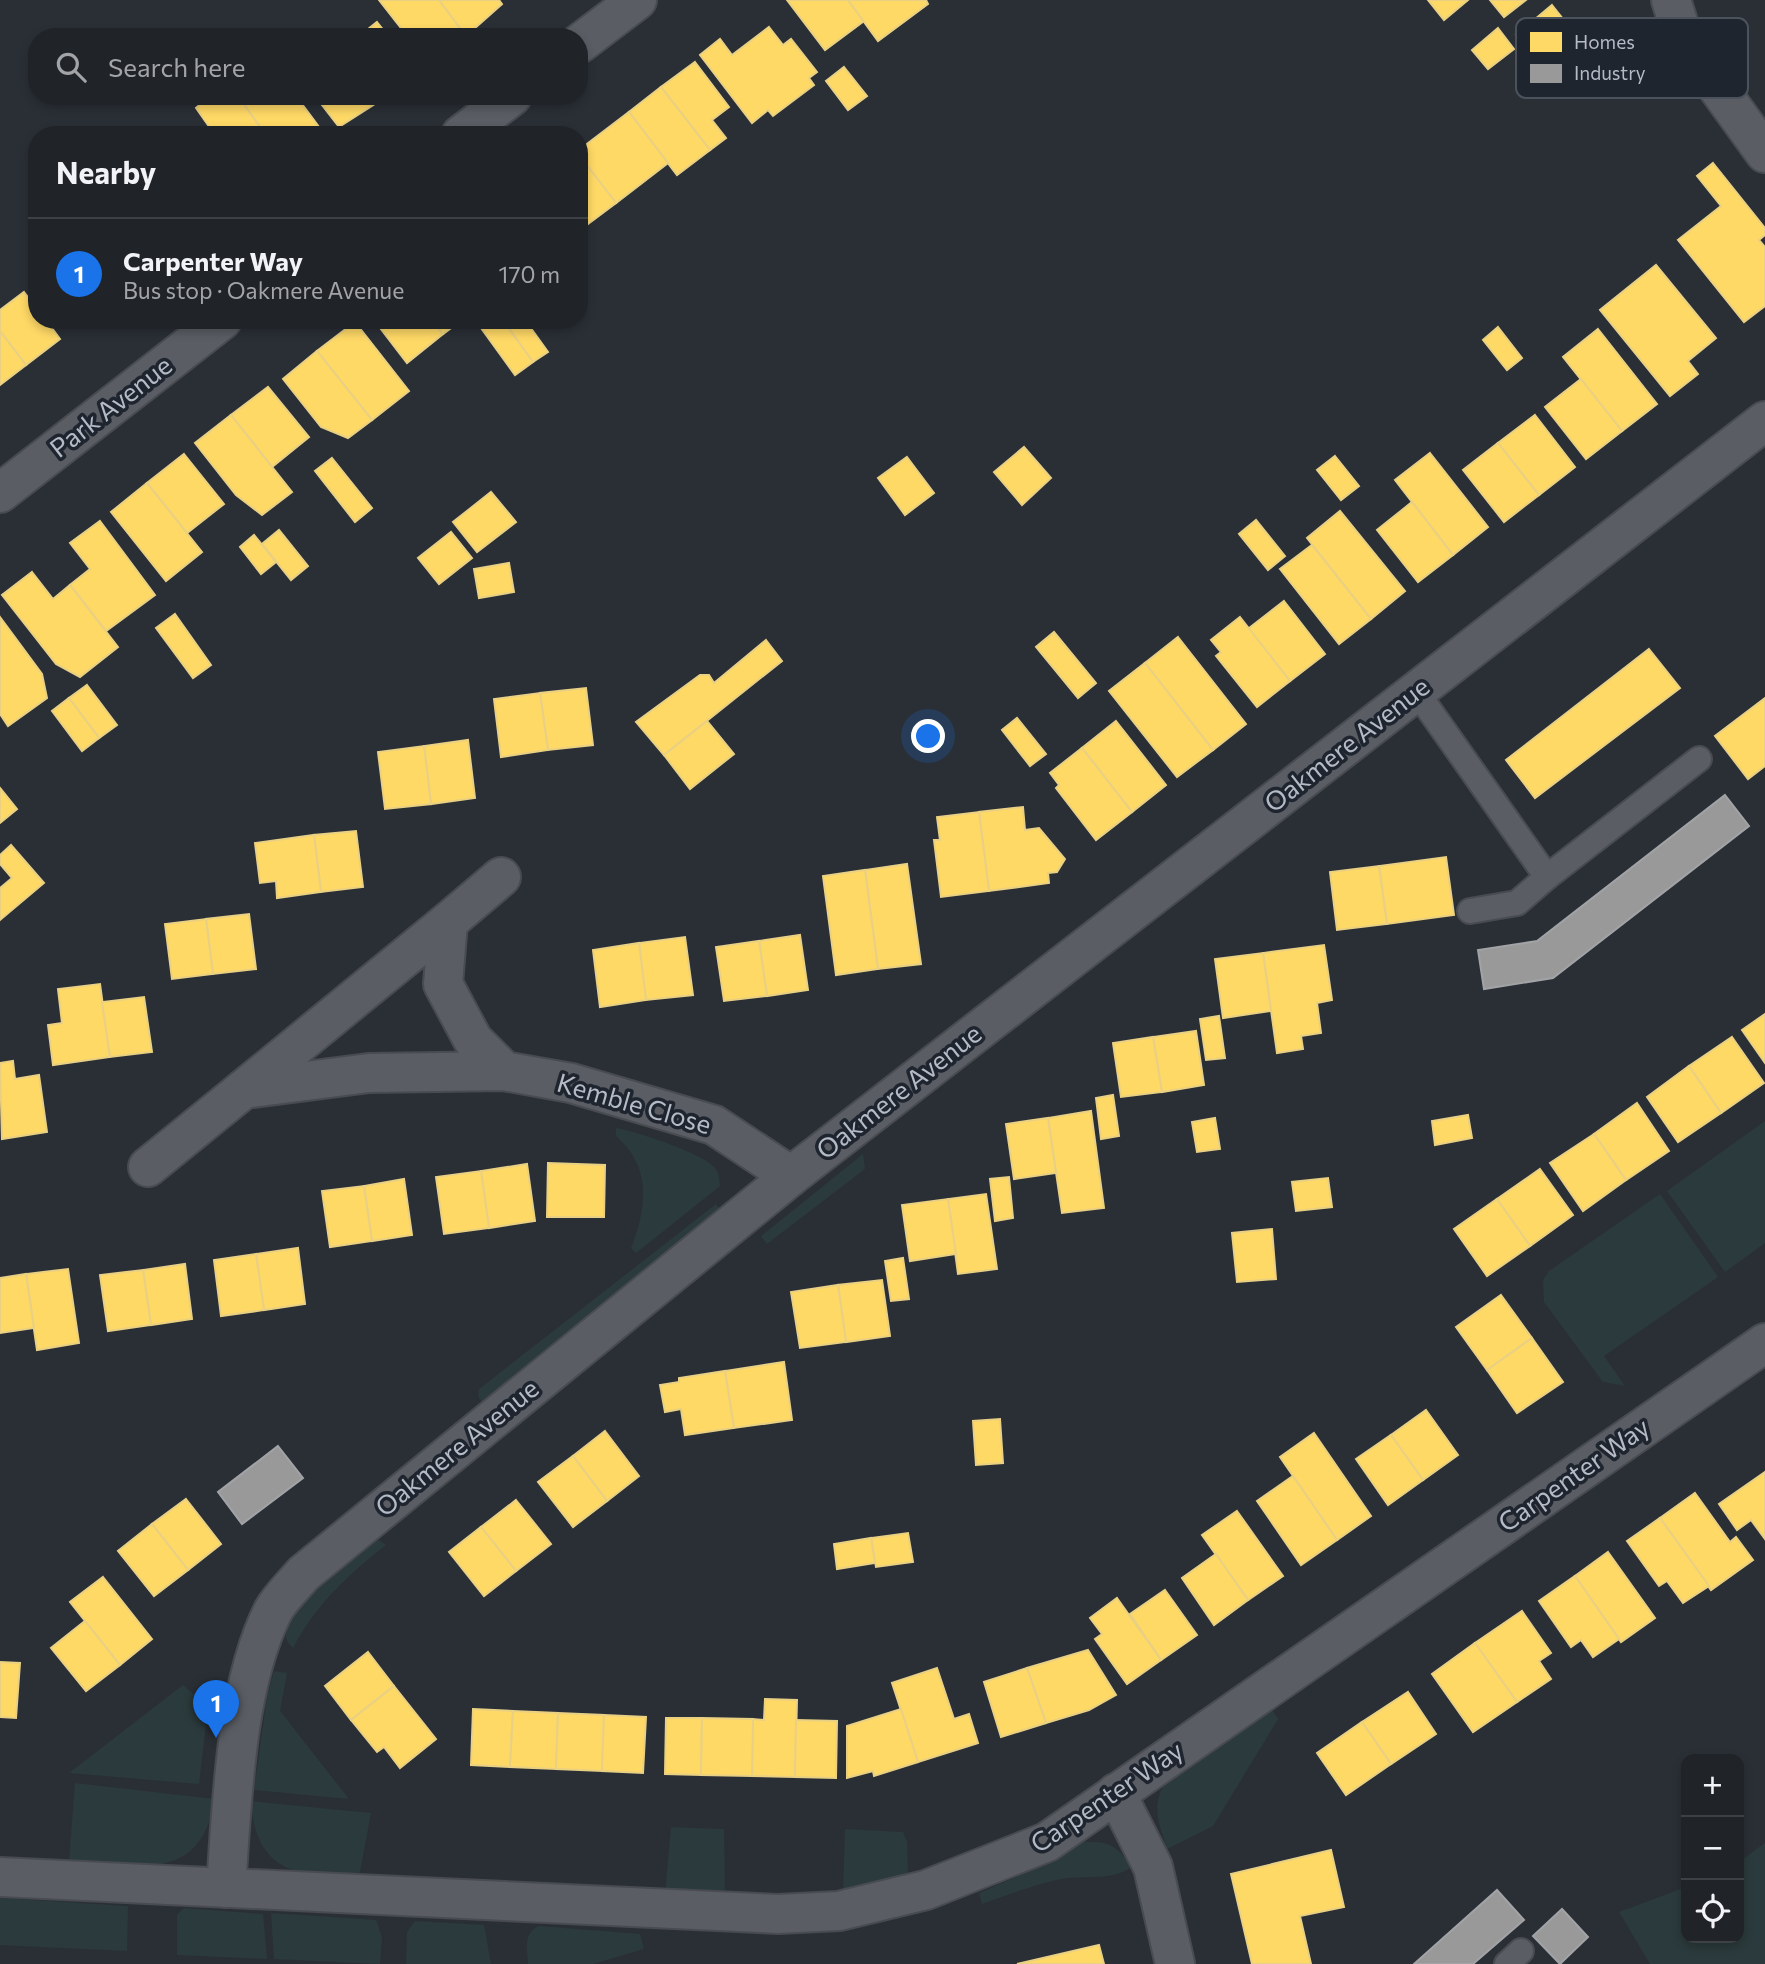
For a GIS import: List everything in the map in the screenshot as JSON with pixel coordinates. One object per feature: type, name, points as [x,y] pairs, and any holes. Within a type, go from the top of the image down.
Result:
[{"type":"street","points":[[588,37],[637,0]]},
{"type":"street","points":[[1671,0],[1677,18]]},
{"type":"street","points":[[1725,98],[1765,153]]},
{"type":"street","points":[[473,126],[500,105]]},
{"type":"street","name":"Park Avenue","points":[[0,493],[210,329]]},
{"type":"street","name":"Oakmere Avenue","points":[[226,1888],[244,1712],[258,1653],[274,1610],[303,1574],[791,1176],[1765,421]]},
{"type":"street","points":[[148,1167],[501,877]]},
{"type":"street","points":[[448,922],[443,984],[473,1040],[504,1071]]},
{"type":"street","name":"Kemble Close","points":[[244,1089],[369,1073],[504,1071],[571,1083],[714,1125],[791,1176]]},
{"type":"street","name":"Carpenter Way","points":[[0,1877],[738,1913],[839,1910],[926,1891],[987,1869],[1047,1842],[1765,1343]]},
{"type":"street","points":[[1116,1793],[1153,1867],[1175,1964]]},
{"type":"lane","points":[[1416,691],[1547,877]]},
{"type":"lane","points":[[1470,911],[1517,903],[1699,760]]},
{"type":"shaded area","points":[[1765,1121],[1765,1243],[1725,1272],[1667,1191]]},
{"type":"shaded area","points":[[616,1128],[652,1138],[695,1155],[713,1166],[719,1178],[720,1186],[636,1253],[631,1248],[643,1203],[641,1175],[628,1148],[616,1136]]},
{"type":"shaded area","points":[[863,1154],[865,1169],[767,1244],[761,1236]]},
{"type":"shaded area","points":[[1660,1194],[1718,1277],[1604,1356],[1625,1386],[1603,1382],[1544,1302],[1543,1280],[1549,1271]]},
{"type":"shaded area","points":[[716,1204],[723,1213],[483,1404],[478,1396],[479,1389]]},
{"type":"shaded area","points":[[379,1540],[386,1545],[334,1591],[293,1648],[286,1634],[298,1609],[340,1564],[368,1544]]},
{"type":"shaded area","points":[[274,1671],[287,1673],[280,1711],[349,1799],[254,1790],[267,1696]]},
{"type":"shaded area","points":[[183,1685],[208,1707],[199,1784],[69,1773]]},
{"type":"shaded area","points":[[1269,1705],[1278,1719],[1213,1826],[1167,1849],[1157,1805],[1168,1778]]},
{"type":"shaded area","points":[[75,1783],[214,1799],[207,1827],[196,1846],[180,1858],[161,1864],[140,1866],[69,1861]]},
{"type":"shaded area","points":[[250,1801],[371,1813],[359,1877],[299,1872],[271,1857],[254,1825]]},
{"type":"shaded area","points":[[671,1827],[724,1829],[725,1897],[665,1894]]},
{"type":"shaded area","points":[[845,1829],[903,1832],[907,1842],[908,1878],[843,1892]]},
{"type":"shaded area","points":[[1079,1842],[1110,1845],[1131,1867],[1107,1876],[1051,1881],[982,1904],[979,1893],[1028,1872]]},
{"type":"shaded area","points":[[1765,1843],[1765,1964],[1650,1964],[1619,1912],[1681,1889],[1681,1943],[1744,1943],[1744,1858]]},
{"type":"shaded area","points":[[0,1898],[128,1906],[127,1951],[0,1945]]},
{"type":"shaded area","points":[[184,1908],[263,1914],[267,1959],[177,1955],[177,1915]]},
{"type":"shaded area","points":[[271,1913],[376,1920],[382,1937],[380,1964],[274,1959]]},
{"type":"shaded area","points":[[415,1921],[484,1925],[491,1964],[406,1964],[407,1932]]},
{"type":"shaded area","points":[[539,1926],[640,1934],[644,1949],[593,1964],[528,1964],[528,1937]]},
{"type":"building: Homes","points":[[379,0],[439,0],[460,28],[401,28]]},
{"type":"building: Homes","points":[[439,0],[499,0],[502,4],[475,28],[460,28]]},
{"type":"building: Homes","points":[[787,0],[848,0],[864,21],[825,50]]},
{"type":"building: Homes","points":[[848,0],[926,0],[928,4],[878,41]]},
{"type":"building: Homes","points":[[1428,0],[1468,0],[1444,20]]},
{"type":"building: Homes","points":[[1490,0],[1526,0],[1504,17]]},
{"type":"building: Homes","points":[[1552,5],[1562,18],[1536,18]]},
{"type":"building: Homes","points":[[377,22],[382,28],[369,28]]},
{"type":"building: Homes","points":[[769,27],[783,45],[791,39],[817,72],[809,78],[814,85],[773,116],[768,110],[752,123],[700,55],[720,39],[732,55]]},
{"type":"building: Homes","points":[[1498,28],[1514,49],[1488,69],[1472,50]]},
{"type":"building: Homes","points":[[695,62],[729,107],[712,120],[726,138],[710,150],[661,87]]},
{"type":"building: Homes","points":[[844,67],[867,96],[848,110],[826,81]]},
{"type":"building: Homes","points":[[661,87],[710,150],[677,175],[629,112]]},
{"type":"building: Homes","points":[[200,105],[244,105],[260,126],[209,126],[196,108]]},
{"type":"building: Homes","points":[[244,105],[303,105],[318,126],[260,126]]},
{"type":"building: Homes","points":[[322,105],[373,105],[341,126]]},
{"type":"building: Homes","points":[[629,112],[668,163],[616,203],[588,167],[588,143]]},
{"type":"building: Homes","points":[[1713,163],[1765,228],[1765,235],[1759,240],[1765,247],[1765,306],[1744,322],[1678,240],[1721,206],[1697,176]]},
{"type":"building: Homes","points":[[588,167],[616,203],[588,224]]},
{"type":"building: Homes","points":[[1656,265],[1716,338],[1688,361],[1698,374],[1670,396],[1600,310]]},
{"type":"building: Homes","points":[[24,292],[28,297],[28,329],[53,329],[60,339],[26,365],[0,331],[0,310]]},
{"type":"building: Homes","points":[[1498,327],[1522,358],[1507,370],[1483,340]]},
{"type":"building: Homes","points":[[346,329],[360,329],[409,391],[372,420],[317,351]]},
{"type":"building: Homes","points":[[381,329],[439,329],[443,334],[407,363]]},
{"type":"building: Homes","points":[[482,329],[509,329],[533,362],[515,375]]},
{"type":"building: Homes","points":[[509,329],[531,329],[548,352],[533,362]]},
{"type":"building: Homes","points":[[1598,329],[1657,404],[1622,431],[1563,357]]},
{"type":"building: Homes","points":[[0,331],[26,365],[0,385]]},
{"type":"building: Homes","points":[[317,351],[372,420],[348,438],[321,427],[283,379]]},
{"type":"building: Homes","points":[[1581,379],[1622,431],[1586,459],[1545,407]]},
{"type":"building: Homes","points":[[268,387],[309,437],[272,467],[231,415]]},
{"type":"building: Homes","points":[[231,415],[292,492],[262,515],[236,495],[195,443]]},
{"type":"building: Homes","points":[[1535,415],[1575,467],[1539,495],[1498,443]]},
{"type":"building: Homes","points":[[1498,443],[1539,495],[1504,522],[1463,470]]},
{"type":"building: Homes","points":[[1024,447],[1051,478],[1022,505],[994,472]]},
{"type":"building: Homes","points":[[1430,453],[1488,527],[1453,555],[1395,480]]},
{"type":"building: Homes","points":[[184,454],[224,504],[187,533],[147,483]]},
{"type":"building: Homes","points":[[1335,456],[1359,486],[1341,500],[1317,470]]},
{"type":"building: Homes","points":[[907,457],[934,493],[905,515],[878,478]]},
{"type":"building: Homes","points":[[332,458],[372,508],[355,522],[315,471]]},
{"type":"building: Homes","points":[[147,483],[202,552],[166,581],[111,512]]},
{"type":"building: Homes","points":[[491,492],[516,522],[477,552],[453,522]]},
{"type":"building: Homes","points":[[1412,502],[1453,555],[1418,582],[1377,530]]},
{"type":"building: Homes","points":[[1340,511],[1405,591],[1371,619],[1307,538]]},
{"type":"building: Homes","points":[[1256,520],[1285,556],[1268,570],[1239,534]]},
{"type":"building: Homes","points":[[100,521],[155,595],[106,631],[70,585],[90,569],[70,543]]},
{"type":"building: Homes","points":[[279,530],[308,566],[291,580],[262,544]]},
{"type":"building: Homes","points":[[451,532],[472,558],[439,584],[418,558]]},
{"type":"building: Homes","points":[[254,535],[276,562],[261,574],[240,547]]},
{"type":"building: Homes","points":[[1312,545],[1371,619],[1339,644],[1280,569]]},
{"type":"building: Homes","points":[[509,563],[514,592],[479,598],[474,569]]},
{"type":"building: Homes","points":[[32,572],[53,599],[70,585],[118,647],[80,677],[56,664],[2,595]]},
{"type":"building: Homes","points":[[1284,601],[1325,654],[1290,681],[1248,629]]},
{"type":"building: Homes","points":[[175,614],[211,665],[193,678],[156,628]]},
{"type":"building: Homes","points":[[0,617],[42,674],[47,698],[8,726],[0,714]]},
{"type":"building: Homes","points":[[1240,617],[1290,681],[1257,707],[1216,656],[1221,652],[1211,640]]},
{"type":"building: Homes","points":[[1054,632],[1096,683],[1078,698],[1036,647]]},
{"type":"building: Homes","points":[[1178,637],[1246,724],[1213,750],[1145,663]]},
{"type":"building: Homes","points":[[766,640],[782,661],[664,755],[636,722],[700,675],[709,675],[714,683]]},
{"type":"building: Homes","points":[[1649,649],[1680,688],[1535,798],[1506,760]]},
{"type":"building: Homes","points":[[1145,663],[1213,750],[1177,777],[1109,691]]},
{"type":"building: Homes","points":[[87,685],[117,725],[99,738],[69,698]]},
{"type":"building: Homes","points":[[586,688],[593,745],[548,750],[540,693]]},
{"type":"building: Homes","points":[[540,693],[548,750],[501,757],[494,699]]},
{"type":"building: Homes","points":[[69,698],[99,738],[82,751],[52,711]]},
{"type":"building: Homes","points":[[1765,698],[1765,766],[1748,779],[1715,736]]},
{"type":"building: Homes","points":[[1017,718],[1046,754],[1030,766],[1002,730]]},
{"type":"building: Homes","points":[[707,721],[734,754],[690,789],[664,755]]},
{"type":"building: Homes","points":[[1116,721],[1166,785],[1132,812],[1082,748]]},
{"type":"building: Homes","points":[[468,740],[475,798],[431,804],[424,746]]},
{"type":"building: Homes","points":[[424,746],[431,804],[385,809],[378,752]]},
{"type":"building: Homes","points":[[1082,748],[1132,812],[1096,840],[1056,788],[1059,785],[1050,773]]},
{"type":"building: Homes","points":[[0,788],[17,809],[0,823]]},
{"type":"building: Homes","points":[[1023,807],[1025,830],[1039,828],[1065,859],[1057,872],[1048,873],[1049,883],[989,891],[979,812]]},
{"type":"building: Homes","points":[[979,812],[989,891],[941,897],[934,840],[940,840],[937,817]]},
{"type":"building: Homes","points":[[356,831],[363,887],[321,892],[314,835]]},
{"type":"building: Homes","points":[[314,835],[321,892],[277,898],[276,881],[260,883],[255,843]]},
{"type":"building: Homes","points":[[11,845],[44,883],[0,920],[0,888],[12,878],[0,864],[0,855]]},
{"type":"building: Homes","points":[[1446,857],[1454,915],[1387,924],[1379,866]]},
{"type":"building: Homes","points":[[907,864],[921,964],[878,969],[865,870]]},
{"type":"building: Homes","points":[[1379,866],[1387,924],[1337,930],[1330,872]]},
{"type":"building: Homes","points":[[865,870],[878,969],[836,975],[823,876]]},
{"type":"building: Homes","points":[[249,914],[256,969],[213,974],[206,919]]},
{"type":"building: Homes","points":[[206,919],[213,974],[172,979],[165,924]]},
{"type":"building: Homes","points":[[800,935],[808,990],[767,996],[759,941]]},
{"type":"building: Homes","points":[[685,937],[693,995],[646,1000],[639,943]]},
{"type":"building: Homes","points":[[759,941],[767,996],[724,1001],[716,947]]},
{"type":"building: Homes","points":[[639,943],[646,1000],[600,1007],[593,950]]},
{"type":"building: Homes","points":[[1324,945],[1332,1000],[1317,1003],[1321,1033],[1301,1036],[1303,1049],[1277,1053],[1263,953]]},
{"type":"building: Homes","points":[[1263,953],[1271,1011],[1223,1018],[1215,959]]},
{"type":"building: Homes","points":[[100,984],[110,1057],[53,1065],[48,1025],[62,1023],[58,989]]},
{"type":"building: Homes","points":[[144,997],[152,1052],[110,1057],[102,1002]]},
{"type":"building: Homes","points":[[1765,1014],[1765,1063],[1742,1030]]},
{"type":"building: Homes","points":[[1219,1016],[1225,1058],[1206,1060],[1200,1019]]},
{"type":"building: Homes","points":[[1196,1031],[1204,1085],[1162,1092],[1153,1037]]},
{"type":"building: Homes","points":[[1153,1037],[1162,1092],[1121,1097],[1113,1043]]},
{"type":"building: Homes","points":[[1732,1037],[1764,1083],[1721,1113],[1689,1066]]},
{"type":"building: Homes","points":[[13,1061],[15,1079],[39,1075],[47,1132],[2,1139],[0,1063]]},
{"type":"building: Homes","points":[[1689,1066],[1721,1113],[1678,1142],[1647,1097]]},
{"type":"building: Homes","points":[[1113,1095],[1119,1136],[1101,1139],[1096,1098]]},
{"type":"building: Homes","points":[[1637,1103],[1669,1151],[1626,1180],[1594,1134]]},
{"type":"building: Homes","points":[[1091,1111],[1104,1208],[1062,1213],[1048,1118]]},
{"type":"building: Homes","points":[[1468,1115],[1472,1138],[1435,1145],[1432,1121]]},
{"type":"building: Homes","points":[[1048,1118],[1056,1173],[1014,1179],[1006,1124]]},
{"type":"building: Homes","points":[[1215,1118],[1220,1149],[1197,1152],[1192,1122]]},
{"type":"building: Homes","points":[[1594,1134],[1626,1180],[1583,1211],[1550,1163]]},
{"type":"building: Homes","points":[[548,1163],[605,1165],[604,1217],[547,1217]]},
{"type":"building: Homes","points":[[527,1164],[535,1221],[489,1228],[481,1171]]},
{"type":"building: Homes","points":[[1540,1169],[1573,1215],[1530,1246],[1497,1199]]},
{"type":"building: Homes","points":[[481,1171],[489,1228],[444,1234],[436,1177]]},
{"type":"building: Homes","points":[[1009,1177],[1013,1218],[995,1221],[990,1179]]},
{"type":"building: Homes","points":[[1328,1178],[1332,1207],[1296,1211],[1292,1182]]},
{"type":"building: Homes","points":[[404,1179],[412,1235],[372,1241],[364,1186]]},
{"type":"building: Homes","points":[[364,1186],[372,1241],[330,1247],[322,1191]]},
{"type":"building: Homes","points":[[986,1194],[997,1269],[958,1274],[948,1199]]},
{"type":"building: Homes","points":[[948,1199],[956,1254],[910,1261],[902,1205]]},
{"type":"building: Homes","points":[[1497,1199],[1530,1246],[1487,1276],[1454,1229]]},
{"type":"building: Homes","points":[[1272,1229],[1276,1279],[1237,1282],[1232,1233]]},
{"type":"building: Homes","points":[[298,1248],[305,1304],[264,1310],[256,1254]]},
{"type":"building: Homes","points":[[256,1254],[264,1310],[221,1316],[214,1260]]},
{"type":"building: Homes","points":[[903,1258],[909,1299],[891,1301],[885,1261]]},
{"type":"building: Homes","points":[[185,1264],[192,1319],[151,1325],[143,1270]]},
{"type":"building: Homes","points":[[68,1269],[79,1343],[37,1350],[26,1274]]},
{"type":"building: Homes","points":[[143,1270],[151,1325],[108,1331],[100,1275]]},
{"type":"building: Homes","points":[[26,1274],[34,1328],[0,1333],[0,1278]]},
{"type":"building: Homes","points":[[882,1280],[890,1336],[846,1342],[838,1285]]},
{"type":"building: Homes","points":[[838,1285],[846,1342],[800,1348],[791,1292]]},
{"type":"building: Homes","points":[[1501,1295],[1532,1338],[1487,1370],[1456,1327]]},
{"type":"building: Homes","points":[[1532,1338],[1563,1382],[1517,1413],[1487,1370]]},
{"type":"building: Homes","points":[[784,1362],[792,1420],[734,1428],[725,1371]]},
{"type":"building: Homes","points":[[725,1371],[734,1428],[685,1435],[681,1409],[665,1412],[660,1385],[679,1382],[679,1378]]},
{"type":"building: Homes","points":[[1426,1410],[1458,1455],[1423,1480],[1391,1435]]},
{"type":"building: Homes","points":[[1000,1419],[1003,1463],[976,1465],[973,1421]]},
{"type":"building: Homes","points":[[605,1431],[639,1476],[607,1501],[573,1456]]},
{"type":"building: Homes","points":[[1314,1433],[1371,1516],[1337,1540],[1280,1457]]},
{"type":"building: Homes","points":[[1391,1435],[1423,1480],[1388,1505],[1356,1459]]},
{"type":"building: Homes","points":[[573,1456],[607,1501],[573,1527],[538,1482]]},
{"type":"building: Homes","points":[[1765,1472],[1765,1539],[1751,1520],[1737,1530],[1719,1504]]},
{"type":"building: Homes","points":[[1293,1476],[1337,1540],[1301,1565],[1257,1501]]},
{"type":"building: Homes","points":[[1695,1493],[1730,1542],[1736,1537],[1753,1560],[1711,1590],[1660,1518]]},
{"type":"building: Homes","points":[[186,1499],[221,1544],[188,1570],[152,1524]]},
{"type":"building: Homes","points":[[516,1500],[551,1544],[516,1571],[481,1527]]},
{"type":"building: Homes","points":[[1237,1511],[1283,1576],[1248,1600],[1202,1535]]},
{"type":"building: Homes","points":[[1660,1518],[1709,1586],[1683,1603],[1667,1581],[1659,1586],[1627,1541]]},
{"type":"building: Homes","points":[[152,1524],[188,1570],[154,1596],[118,1551]]},
{"type":"building: Homes","points":[[481,1527],[516,1571],[484,1596],[449,1552]]},
{"type":"building: Homes","points":[[908,1533],[913,1562],[876,1567],[871,1538]]},
{"type":"building: Homes","points":[[871,1538],[875,1563],[837,1569],[834,1544]]},
{"type":"building: Homes","points":[[1608,1552],[1655,1618],[1621,1642],[1575,1576]]},
{"type":"building: Homes","points":[[1216,1554],[1248,1600],[1214,1625],[1182,1578]]},
{"type":"building: Homes","points":[[1575,1576],[1619,1639],[1593,1657],[1581,1640],[1571,1647],[1539,1601]]},
{"type":"building: Homes","points":[[103,1577],[152,1639],[120,1665],[70,1602]]},
{"type":"building: Homes","points":[[1165,1590],[1197,1635],[1161,1660],[1130,1614]]},
{"type":"building: Homes","points":[[1117,1598],[1161,1660],[1127,1684],[1095,1639],[1102,1634],[1090,1618]]},
{"type":"building: Homes","points":[[1522,1611],[1551,1653],[1539,1661],[1551,1679],[1517,1702],[1475,1643]]},
{"type":"building: Homes","points":[[85,1621],[120,1665],[86,1691],[51,1648]]},
{"type":"building: Homes","points":[[1475,1643],[1517,1702],[1473,1732],[1432,1674]]},
{"type":"building: Homes","points":[[1088,1650],[1116,1695],[1089,1710],[1046,1723],[1027,1668]]},
{"type":"building: Homes","points":[[368,1652],[394,1686],[351,1720],[325,1686]]},
{"type":"building: Homes","points":[[0,1662],[20,1663],[16,1718],[0,1717]]},
{"type":"building: Homes","points":[[937,1668],[954,1719],[969,1714],[978,1743],[918,1762],[892,1683]]},
{"type":"building: Homes","points":[[1027,1668],[1046,1723],[1001,1737],[984,1682]]},
{"type":"building: Homes","points":[[394,1686],[436,1739],[400,1768],[384,1747],[377,1752],[351,1720]]},
{"type":"building: Homes","points":[[1408,1692],[1436,1734],[1391,1764],[1362,1722]]},
{"type":"building: Homes","points":[[765,1699],[797,1700],[795,1777],[752,1776],[753,1719],[764,1720]]},
{"type":"building: Homes","points":[[473,1709],[513,1711],[510,1767],[471,1765]]},
{"type":"building: Homes","points":[[901,1709],[918,1762],[874,1776],[873,1771],[847,1778],[847,1726]]},
{"type":"building: Homes","points":[[513,1711],[558,1713],[556,1769],[510,1767]]},
{"type":"building: Homes","points":[[558,1713],[604,1715],[602,1771],[556,1769]]},
{"type":"building: Homes","points":[[604,1715],[646,1717],[643,1773],[602,1771]]},
{"type":"building: Homes","points":[[666,1718],[702,1718],[701,1775],[665,1774]]},
{"type":"building: Homes","points":[[702,1718],[753,1719],[752,1776],[701,1775]]},
{"type":"building: Homes","points":[[796,1720],[837,1721],[836,1778],[795,1777]]},
{"type":"building: Homes","points":[[1362,1722],[1391,1764],[1346,1795],[1317,1753]]},
{"type":"building: Homes","points":[[1331,1850],[1344,1907],[1300,1916],[1311,1964],[1252,1964],[1231,1874]]},
{"type":"building: Homes","points":[[1099,1945],[1104,1964],[1017,1964]]},
{"type":"building: Industry","points":[[1725,795],[1749,826],[1553,978],[1484,989],[1478,950],[1537,941]]},
{"type":"building: Industry","points":[[278,1446],[303,1478],[242,1524],[218,1492]]},
{"type":"building: Industry","points":[[1497,1890],[1524,1920],[1473,1964],[1414,1964]]},
{"type":"building: Industry","points":[[1562,1909],[1588,1937],[1560,1964],[1533,1936]]},
{"type":"place","name":"Carpenter Way","points":[[216,1738]]}]
